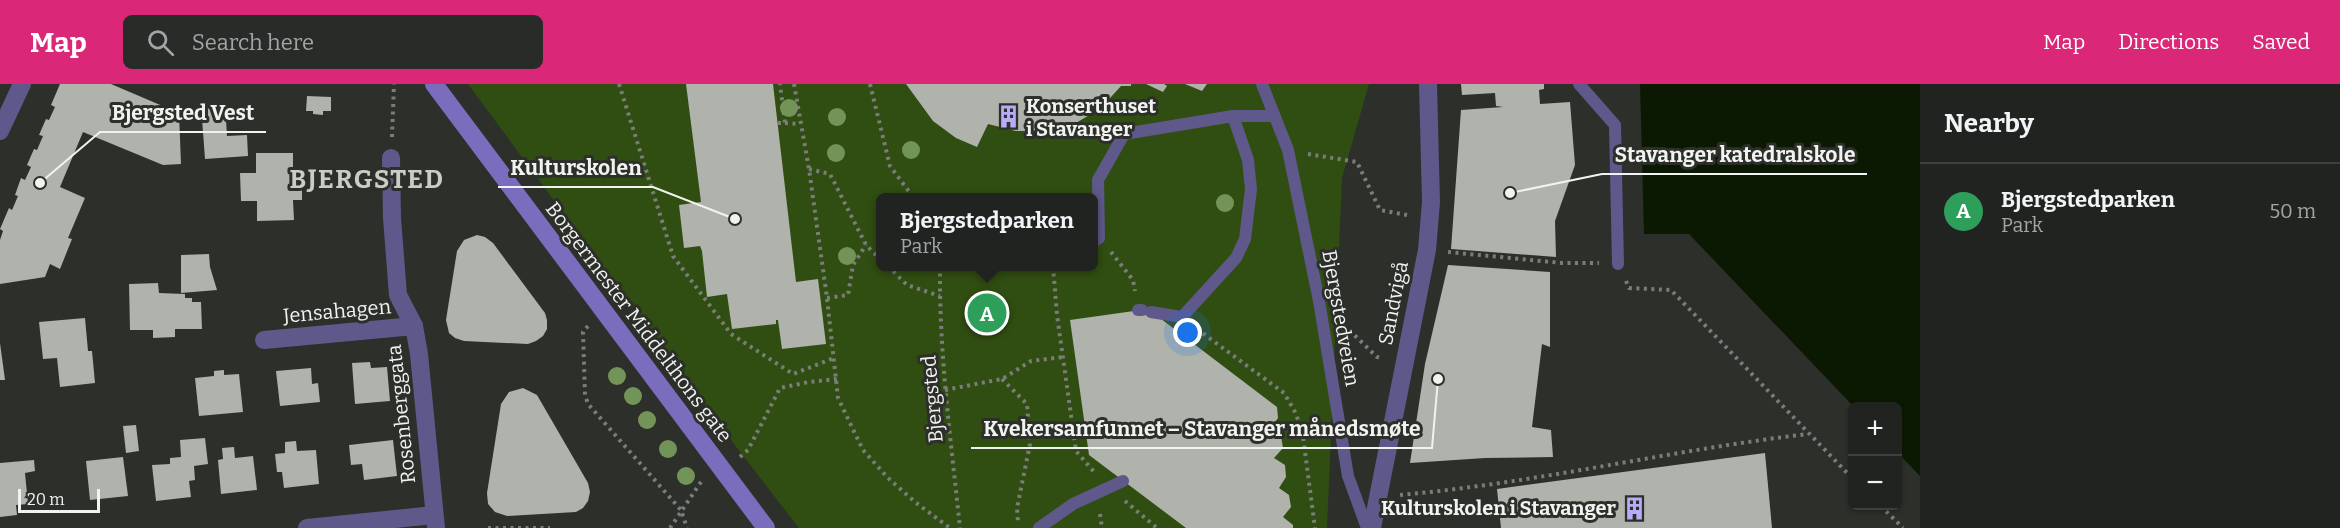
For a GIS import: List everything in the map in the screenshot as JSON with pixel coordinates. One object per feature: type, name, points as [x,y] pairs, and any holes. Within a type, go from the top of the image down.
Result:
[{"type":"main road","name":"Borgermester Middelthons gate","points":[[434,84],[766,528]]},
{"type":"street","name":"Sandvigå","points":[[1372,528],[1427,250],[1431,202],[1428,84]]},
{"type":"street","points":[[0,131],[12,91]]},
{"type":"street","name":"Rosenberggata","points":[[391,158],[392,218],[398,295],[414,326],[419,354],[435,521]]},
{"type":"street","name":"Jensahagen","points":[[264,340],[414,326]]},
{"type":"street","points":[[307,528],[435,521]]},
{"type":"lane","name":"Bjergstedveien","points":[[1262,84],[1288,150],[1319,301],[1348,476],[1367,528]]},
{"type":"lane","points":[[1579,84],[1615,125],[1618,264]]},
{"type":"lane","points":[[1098,239],[1098,180],[1124,134],[1233,116],[1273,116]]},
{"type":"lane","points":[[1144,310],[1182,317],[1236,258],[1245,239],[1251,189],[1248,160],[1233,116]]},
{"type":"lane","points":[[1039,528],[1073,504],[1107,486],[1123,481]]},
{"type":"path","points":[[391,158],[393,84]]},
{"type":"path","points":[[620,84],[673,256],[731,334],[793,374],[834,358]]},
{"type":"path","points":[[780,84],[785,123]]},
{"type":"path","points":[[794,84],[809,169],[838,398],[863,450],[888,478],[950,528]]},
{"type":"path","points":[[870,84],[890,166],[909,193]]},
{"type":"path","points":[[778,123],[800,123]]},
{"type":"path","points":[[1288,150],[1357,162],[1380,210],[1411,216]]},
{"type":"path","points":[[809,169],[830,174],[866,245],[876,255]]},
{"type":"path","points":[[827,298],[848,295],[853,265],[866,245]]},
{"type":"path","points":[[1445,252],[1562,263],[1618,264],[1629,288],[1671,290],[1848,474]]},
{"type":"path","points":[[1122,267],[1133,280],[1144,310]]},
{"type":"path","points":[[892,271],[907,285],[940,296]]},
{"type":"path","name":"Bjergsted","points":[[940,271],[945,390],[960,528]]},
{"type":"path","points":[[1053,271],[1076,451],[1107,486],[1157,528]]},
{"type":"path","points":[[1319,301],[1377,357],[1387,358]]},
{"type":"path","points":[[1182,317],[1284,393],[1302,429],[1315,528]]},
{"type":"path","points":[[588,326],[583,332],[585,395],[588,404],[681,510],[687,528]]},
{"type":"path","points":[[945,390],[1002,379],[1031,361],[1063,357]]},
{"type":"path","points":[[739,458],[748,450],[780,388],[837,379]]},
{"type":"path","points":[[1002,379],[1027,404],[1030,444],[1017,508],[1018,524]]},
{"type":"path","points":[[1378,494],[1429,493],[1561,474],[1746,441],[1808,434]]},
{"type":"path","points":[[670,528],[703,479]]},
{"type":"path","points":[[1885,510],[1903,528]]},
{"type":"path","points":[[488,528],[550,528]]},
{"type":"green space","points":[[468,84],[1369,84],[1342,178],[1327,528],[799,528],[737,448]]},
{"type":"shaded area","points":[[1640,84],[1920,84],[1920,476],[1902,457],[1902,402],[1849,402],[1689,234],[1644,234]]},
{"type":"building","points":[[60,84],[111,84],[179,113],[181,164],[163,165],[83,132],[60,187],[85,198],[68,238],[72,239],[60,269],[50,264],[45,277],[0,284],[0,240],[3,231],[0,229],[9,208],[12,210],[18,196],[15,195],[21,178],[25,180],[31,167],[27,165],[43,136],[39,135],[46,119],[49,120],[55,107],[51,105]]},
{"type":"building","points":[[686,84],[773,84],[796,282],[818,279],[826,344],[782,349],[778,320],[776,324],[732,329],[727,294],[707,297],[702,251],[700,246],[684,248],[679,205],[701,202]]},
{"type":"building","name":"Konserthuset i Stavanger","points":[[906,84],[1131,84],[1131,86],[1121,86],[1100,109],[1074,124],[1045,131],[1016,131],[988,124],[977,147],[956,138],[933,121]]},
{"type":"building","name":"Konserthuset i Stavanger","points":[[1146,84],[1164,84],[1167,86],[1163,92]]},
{"type":"building","name":"Konserthuset i Stavanger","points":[[1185,84],[1207,84],[1202,91]]},
{"type":"building","points":[[1461,84],[1544,84],[1544,89],[1539,90],[1540,104],[1570,102],[1575,165],[1555,221],[1556,257],[1451,249],[1461,110],[1503,107],[1496,106],[1495,93],[1462,95]]},
{"type":"building","points":[[307,96],[331,97],[331,111],[323,111],[323,115],[306,111]]},
{"type":"building","points":[[225,103],[227,136],[247,135],[248,156],[205,159],[201,105]]},
{"type":"building","points":[[256,153],[293,153],[293,173],[302,173],[302,200],[293,200],[294,220],[257,221],[257,201],[241,201],[240,173],[256,173]]},
{"type":"building","points":[[477,235],[493,243],[545,313],[547,329],[536,341],[528,344],[464,341],[449,333],[446,320],[457,251],[464,240]]},
{"type":"building","points":[[209,254],[210,267],[217,290],[181,293],[181,255]]},
{"type":"building","points":[[1448,265],[1550,272],[1550,347],[1542,344],[1532,427],[1551,430],[1553,457],[1485,458],[1410,463],[1425,364]]},
{"type":"building","points":[[158,283],[159,293],[185,294],[185,298],[192,298],[192,302],[201,302],[202,329],[175,329],[175,337],[153,338],[153,330],[130,330],[129,284]]},
{"type":"building","points":[[1148,309],[1277,407],[1278,418],[1270,429],[1281,436],[1283,448],[1274,458],[1285,465],[1286,477],[1279,488],[1289,495],[1291,507],[1283,517],[1293,525],[1293,528],[1186,528],[1089,455],[1070,320]]},
{"type":"building","points":[[85,318],[88,351],[92,351],[95,383],[60,387],[57,358],[43,359],[39,322]]},
{"type":"building","points":[[0,343],[5,380],[0,380]]},
{"type":"building","points":[[370,362],[371,368],[387,367],[390,401],[355,404],[352,363]]},
{"type":"building","points":[[311,368],[312,384],[318,383],[320,402],[280,406],[276,371]]},
{"type":"building","points":[[224,370],[224,375],[239,374],[243,412],[199,416],[195,378],[214,376],[214,371]]},
{"type":"building","points":[[523,388],[537,395],[588,483],[590,492],[588,501],[576,512],[507,516],[495,512],[488,504],[487,493],[501,404],[509,392]]},
{"type":"building","points":[[136,425],[139,451],[126,453],[123,426]]},
{"type":"building","points":[[205,438],[208,464],[194,466],[195,480],[189,481],[191,497],[156,501],[152,465],[170,464],[170,458],[181,457],[180,440]]},
{"type":"building","points":[[393,440],[397,476],[364,480],[362,464],[351,465],[349,445]]},
{"type":"building","points":[[296,441],[297,451],[316,450],[319,484],[284,488],[282,472],[277,472],[275,454],[285,453],[285,442]]},
{"type":"building","points":[[234,447],[235,458],[253,456],[257,490],[221,494],[218,460],[223,459],[222,448]]},
{"type":"building","name":"Kulturskolen i Stavanger","points":[[1765,453],[1772,528],[1501,528],[1497,489]]},
{"type":"building","points":[[123,457],[128,496],[90,500],[86,461]]},
{"type":"building","points":[[34,460],[35,471],[25,473],[28,504],[16,505],[17,515],[0,517],[0,463]]},
{"type":"place","name":"Konserthuset i Stavanger","points":[[1008,117]]},
{"type":"place","name":"Bjergsted Vest","points":[[40,183]]},
{"type":"place","name":"Stavanger katedralskole","points":[[1510,193]]},
{"type":"place","name":"Kulturskolen","points":[[735,219]]},
{"type":"place","name":"Bjergstedparken","points":[[987,313]]},
{"type":"place","name":"Kvekersamfunnet – Stavanger månedsmøte","points":[[1438,379]]},
{"type":"place","name":"Kulturskolen i Stavanger","points":[[1634,508]]},
{"type":"district","name":"BJERGSTED","points":[[367,179]]}]
